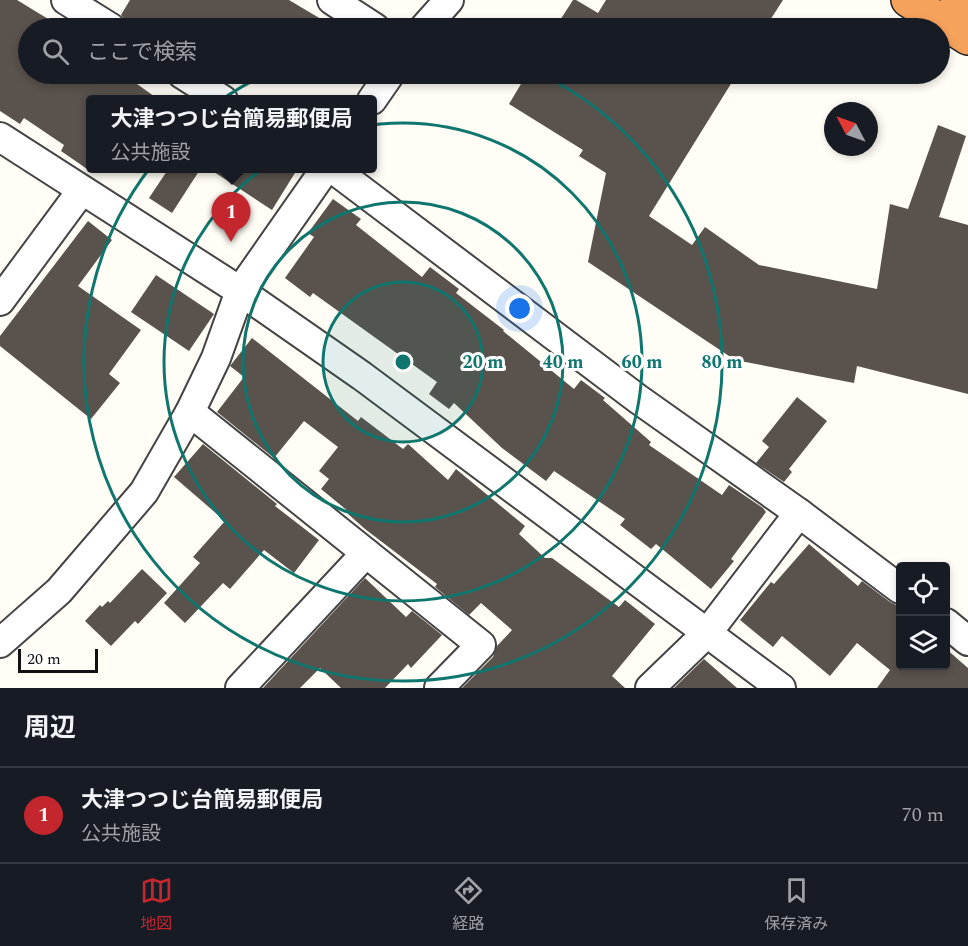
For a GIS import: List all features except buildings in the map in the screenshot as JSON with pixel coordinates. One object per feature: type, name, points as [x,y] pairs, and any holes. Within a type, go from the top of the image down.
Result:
[{"type":"highway","points":[[908,0],[936,18]]},
{"type":"highway","points":[[957,0],[968,7]]},
{"type":"highway","points":[[950,27],[968,38]]},
{"type":"street","points":[[66,0],[95,18]]},
{"type":"street","points":[[332,0],[360,18]]},
{"type":"street","points":[[433,18],[449,0]]},
{"type":"street","points":[[199,84],[217,95]]},
{"type":"street","points":[[0,136],[240,291],[362,376],[781,688]]},
{"type":"street","points":[[0,643],[59,591],[144,492],[190,412],[216,358],[240,291],[323,173]]},
{"type":"street","points":[[339,173],[638,399],[799,513],[896,586]]},
{"type":"street","points":[[0,301],[82,190]]},
{"type":"street","points":[[190,412],[481,645],[440,688]]},
{"type":"street","points":[[650,688],[708,632],[799,513]]},
{"type":"street","points":[[240,688],[366,553]]},
{"type":"street","points":[[950,627],[968,641]]},
{"type":"place","name":"大津つつじ台簡易郵便局","points":[[231,242]]}]
